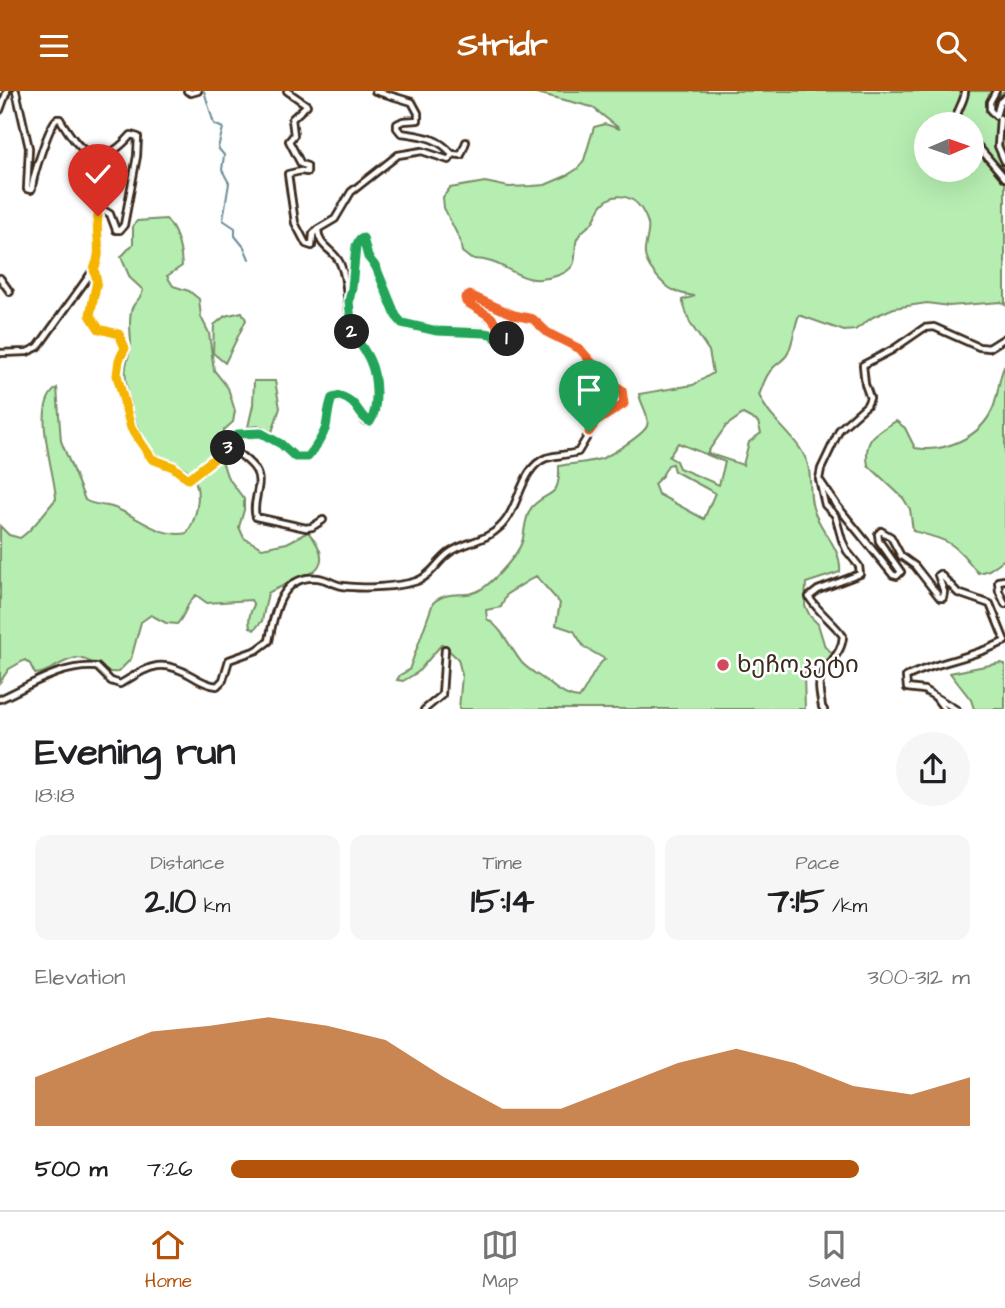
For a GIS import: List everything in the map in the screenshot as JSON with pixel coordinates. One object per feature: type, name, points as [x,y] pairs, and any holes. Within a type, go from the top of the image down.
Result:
[{"type":"street","points":[[0,110],[7,91]]},
{"type":"street","points":[[0,353],[27,352],[38,347],[94,269],[99,240],[98,216],[105,211],[110,214],[117,230],[124,225],[137,156],[138,137],[131,135],[119,148],[109,153],[91,155],[76,146],[57,118],[34,172],[33,186],[29,190],[26,180],[29,148],[16,91]]},
{"type":"street","points":[[187,91],[198,91]]},
{"type":"street","points":[[287,91],[307,105],[292,120],[294,135],[289,141],[300,164],[307,166],[307,172],[288,174],[295,223],[306,244],[312,246],[313,234],[335,219],[351,192],[398,155],[422,151],[449,160],[452,154]]},
{"type":"street","points":[[375,91],[412,102],[418,113],[418,120],[397,124],[401,133],[433,138],[452,154],[461,155],[466,142]]},
{"type":"street","points":[[958,112],[965,100],[964,91]]},
{"type":"street","points":[[996,91],[990,102],[990,110],[996,116],[1000,102],[1005,98]]},
{"type":"street","points":[[1000,118],[998,146],[1005,162]]},
{"type":"street","points":[[984,153],[1005,178]]},
{"type":"street","points":[[318,229],[322,246],[340,263],[349,301],[352,332],[369,358],[373,370],[374,411],[370,422],[365,421],[356,404],[340,396],[332,398],[326,426],[318,444],[308,457],[295,457],[281,444],[261,433],[238,434],[232,439],[231,446],[257,471],[259,478],[254,503],[256,517],[306,528],[323,520]]},
{"type":"street","points":[[0,699],[50,675],[81,666],[97,667],[111,681],[120,684],[152,665],[168,665],[208,685],[218,686],[223,680],[229,660],[257,650],[270,641],[277,609],[288,586],[306,578],[320,578],[342,586],[391,586],[419,581],[455,548],[498,530],[508,519],[527,475],[543,459],[578,452],[596,422],[624,404],[622,390],[605,378],[580,349],[548,333],[533,319],[514,315],[470,295],[465,298],[466,302],[491,317],[508,340],[504,345],[491,334],[437,331],[402,323],[396,316],[376,267],[368,257],[363,238],[356,246],[349,301]]},
{"type":"street","points":[[94,269],[97,281],[90,315],[99,329],[119,334],[125,348],[119,360],[117,375],[131,428],[152,459],[173,467],[188,479],[231,446]]},
{"type":"street","points":[[0,278],[10,292]]},
{"type":"street","points":[[824,709],[819,685],[821,676],[842,646],[843,636],[809,597],[818,590],[860,574],[859,566],[842,540],[835,515],[825,505],[821,469],[840,429],[867,405],[870,398],[863,365],[892,350],[924,328],[934,327],[979,347],[989,348],[1005,338]]},
{"type":"street","points":[[820,479],[838,507],[893,575],[897,576],[901,572],[879,541],[878,534],[881,531],[891,537],[901,556],[915,566],[940,598],[943,598],[944,592],[938,575],[940,574],[958,593],[990,604],[1005,641],[956,660],[921,669],[906,677],[906,688],[924,690],[957,709]]},
{"type":"street","points":[[1005,580],[998,581],[1005,604]]},
{"type":"street","points":[[425,709],[442,695],[445,649]]},
{"type":"street","points":[[936,697],[945,709]]},
{"type":"green space","points":[[529,91],[990,91],[999,96],[1005,91],[1005,305],[1001,302],[949,306],[927,303],[894,308],[873,317],[855,330],[844,331],[799,315],[788,353],[770,372],[759,395],[768,411],[796,442],[805,458],[816,517],[840,563],[840,572],[806,583],[805,606],[818,624],[825,647],[839,658],[831,671],[819,661],[804,674],[805,709],[459,709],[462,675],[458,659],[442,644],[418,672],[403,681],[397,680],[409,670],[433,603],[445,596],[471,593],[483,588],[513,558],[521,544],[530,510],[538,501],[552,493],[558,484],[559,466],[603,458],[640,434],[648,422],[639,394],[693,385],[713,373],[709,351],[690,323],[682,300],[695,296],[670,288],[650,268],[645,256],[647,222],[634,201],[618,196],[602,205],[592,223],[577,239],[573,265],[568,271],[543,279],[532,279],[495,263],[471,259],[462,252],[460,240],[444,208],[443,197],[450,188],[485,182],[509,187],[545,185],[566,176],[584,160],[594,127],[605,124],[620,129],[592,107]],"holes":[[[743,414],[758,422],[761,433],[749,442],[743,465],[707,453],[726,426]],[[678,443],[725,462],[719,485],[679,468],[676,461],[669,457]],[[672,464],[674,471],[715,493],[704,519],[658,494],[654,484],[668,465]],[[536,576],[560,603],[556,625],[574,631],[584,647],[605,659],[597,667],[579,698],[559,691],[522,663],[502,633],[487,619],[486,610],[501,607],[507,594]]]},
{"type":"green space","points":[[166,219],[178,241],[182,266],[167,276],[173,286],[189,291],[199,299],[201,317],[209,333],[214,370],[228,388],[235,411],[233,422],[224,430],[220,455],[227,476],[244,499],[239,527],[244,538],[262,548],[287,543],[308,532],[318,546],[321,557],[319,566],[303,578],[268,593],[262,621],[254,630],[249,624],[254,605],[251,600],[207,603],[196,595],[177,624],[166,623],[151,615],[141,622],[131,659],[118,672],[107,671],[77,658],[35,674],[25,660],[9,669],[0,682],[0,526],[9,535],[20,538],[56,499],[46,440],[45,409],[49,397],[57,388],[61,441],[85,500],[109,506],[167,533],[187,533],[194,518],[198,491],[192,475],[183,467],[161,459],[146,443],[133,416],[126,382],[126,366],[131,345],[131,312],[143,290],[130,278],[121,257],[133,244],[133,226],[137,221]]},
{"type":"green space","points":[[242,312],[246,320],[225,363],[213,353],[214,325],[225,316]]},
{"type":"green space","points":[[1005,365],[1005,559],[989,570],[978,573],[951,544],[913,531],[910,509],[903,498],[868,465],[867,449],[877,433],[896,421],[905,428],[915,448],[938,448],[971,435],[993,408]]},
{"type":"green space","points":[[254,381],[275,381],[280,408],[272,432],[259,426],[248,427],[253,405]]},
{"type":"green space","points":[[1005,664],[1005,709],[974,709],[971,700],[950,673]]},
{"type":"waterway","points":[[204,91],[214,124],[223,128],[218,148],[224,155],[222,170],[229,183],[223,220],[235,228],[235,236],[249,259]]},
{"type":"place","name":"ხეჩოკეტი","points":[[723,665]]},
{"type":"route","points":[[98,216],[99,240],[94,269],[97,281],[90,315],[99,329],[119,334],[125,348],[119,360],[117,375],[131,428],[152,459],[173,467],[188,479],[231,446],[232,439],[238,434],[261,433],[281,444],[295,457],[308,457],[318,444],[326,426],[332,398],[340,396],[349,399],[356,404],[365,421],[370,422],[374,411],[373,370],[369,358],[352,332],[349,301],[356,246],[363,238],[368,257],[376,267],[396,316],[402,323],[437,331],[491,334],[504,345],[508,340],[491,317],[466,302],[465,298],[470,295],[514,315],[533,319],[548,333],[580,349],[605,378],[622,390],[624,404],[596,422],[589,432]]}]
